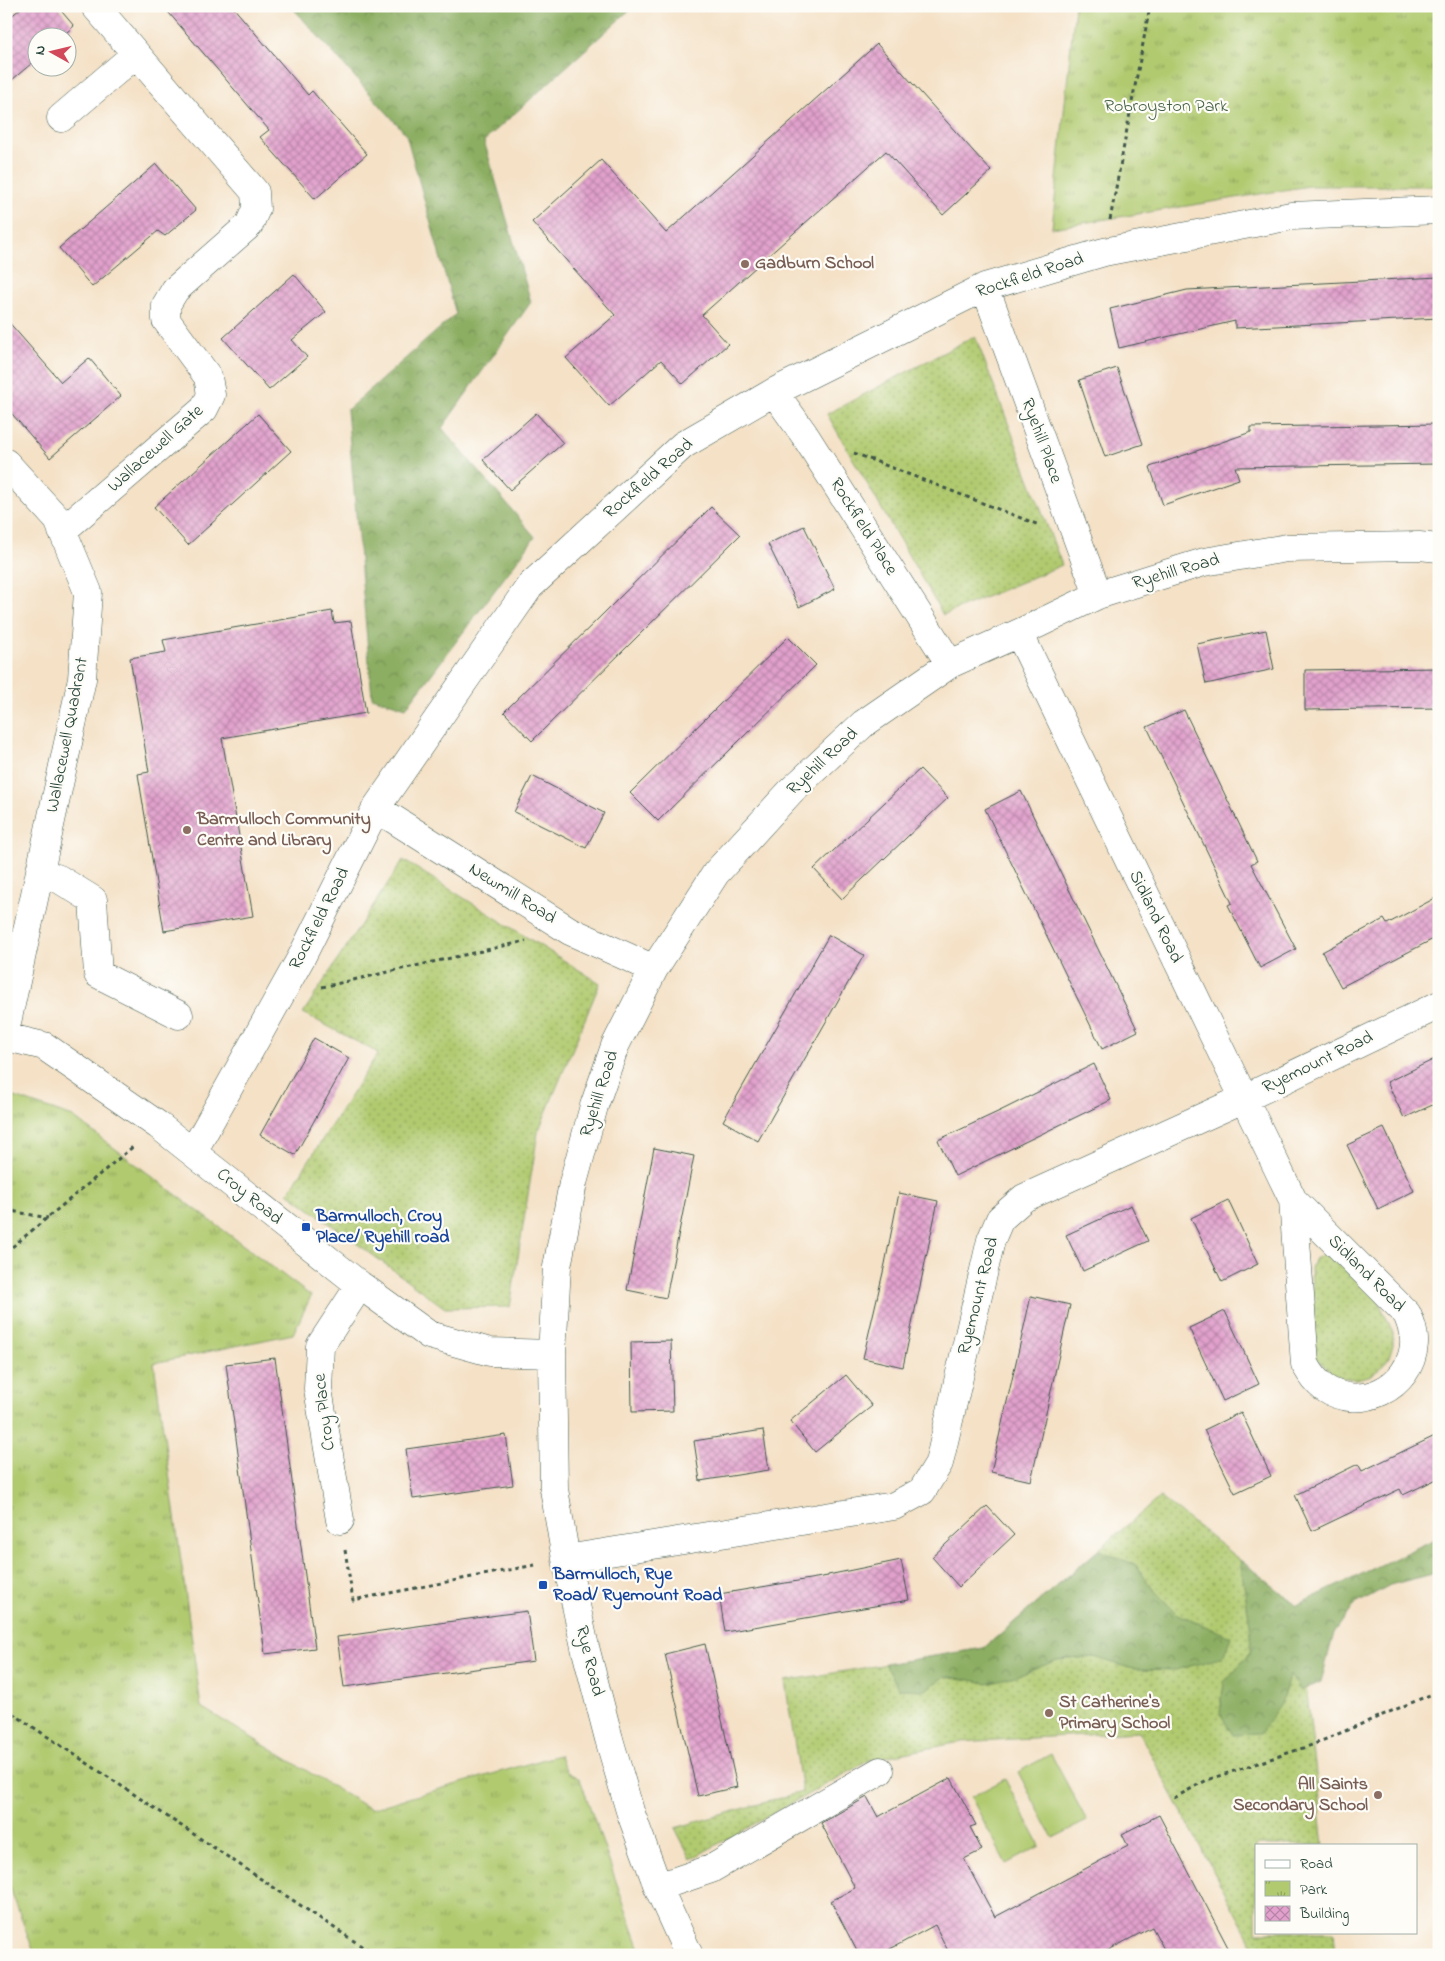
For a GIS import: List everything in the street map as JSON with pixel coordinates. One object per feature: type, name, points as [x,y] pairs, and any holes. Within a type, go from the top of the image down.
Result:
[{"type":"street","name":"Wallacewell Gate","points":[[62,531],[204,410],[211,395],[208,377],[166,320],[166,305],[175,290],[249,225],[256,209],[255,192],[95,6]]},
{"type":"street","points":[[61,118],[136,54]]},
{"type":"street","name":"Rockfield Road","points":[[193,1152],[280,996],[376,808],[530,586],[683,445],[774,392],[985,288],[1104,252],[1291,216],[1439,210]]},
{"type":"street","name":"Ryehill Place","points":[[985,288],[1098,595]]},
{"type":"street","name":"Rockfield Place","points":[[774,392],[804,434],[950,664]]},
{"type":"street","name":"Wallacewell Quadrant","points":[[6,463],[58,520],[88,592],[82,679],[6,1027]]},
{"type":"street","name":"Ryehill Road","points":[[552,1354],[557,1267],[576,1174],[594,1106],[615,1046],[654,969],[716,873],[791,791],[863,724],[950,664],[1098,595],[1204,562],[1288,548],[1419,546],[1439,548]]},
{"type":"street","name":"Sidland Road","points":[[1019,633],[1293,1200],[1407,1314],[1413,1328],[1414,1344],[1411,1358],[1400,1378],[1382,1392],[1367,1397],[1352,1398],[1338,1394],[1324,1388],[1313,1377],[1305,1364],[1293,1200]]},
{"type":"street","name":"Newmill Road","points":[[376,808],[570,930],[654,969]]},
{"type":"street","points":[[40,872],[59,879],[93,900],[98,974],[179,1015]]},
{"type":"street","name":"Ryemount Road","points":[[566,1559],[894,1506],[922,1491],[940,1463],[990,1240],[1000,1219],[1024,1198],[1243,1099],[1439,1005]]},
{"type":"street","name":"Croy Road","points":[[6,1037],[44,1046],[158,1125],[360,1285],[429,1335],[490,1352],[552,1354]]},
{"type":"street","name":"Croy Place","points":[[340,1520],[318,1389],[320,1346],[360,1285]]},
{"type":"street","name":"Rye Road","points":[[552,1354],[554,1489],[566,1559],[585,1647],[630,1812],[658,1887],[689,1955]]},
{"type":"street","points":[[658,1887],[712,1869],[880,1771]]},
{"type":"path","points":[[1104,252],[1150,6]]},
{"type":"path","points":[[850,452],[1077,540]]},
{"type":"path","points":[[280,996],[570,930]]},
{"type":"path","points":[[6,1252],[158,1125]]},
{"type":"path","points":[[6,1210],[49,1218]]},
{"type":"path","points":[[340,1520],[353,1600],[566,1559]]},
{"type":"path","points":[[1174,1798],[1207,1780],[1312,1745],[1439,1691]]},
{"type":"path","points":[[6,1709],[363,1947],[382,1955]]},
{"type":"green space","points":[[291,6],[634,6],[484,141],[531,302],[442,428],[535,537],[406,708],[372,697],[347,410],[456,314],[406,134]]},
{"type":"green space","name":"Robroyston Park","points":[[1075,6],[1439,6],[1439,186],[1309,186],[1052,228]]},
{"type":"green space","points":[[975,336],[1062,565],[943,615],[827,414]]},
{"type":"green space","points":[[403,860],[600,983],[538,1132],[510,1307],[445,1308],[288,1193],[378,1053],[303,1013]]},
{"type":"green space","points":[[6,1094],[73,1117],[311,1296],[293,1334],[154,1363],[201,1707],[370,1809],[559,1755],[567,1772],[580,1779],[642,1955],[35,1955],[6,1877]]},
{"type":"green space","points":[[1325,1254],[1330,1255],[1376,1296],[1393,1332],[1393,1345],[1389,1358],[1380,1369],[1369,1376],[1357,1379],[1344,1378],[1333,1374],[1316,1357],[1311,1268],[1315,1258]]},
{"type":"green space","points":[[1160,1497],[1297,1605],[1324,1844],[1255,1844],[1255,1934],[1334,1934],[1336,1955],[1258,1955],[1139,1732],[960,1742],[870,1760],[691,1859],[675,1828],[802,1792],[785,1681],[984,1648]]},
{"type":"green space","points":[[1439,1537],[1439,1572],[1390,1585],[1354,1605],[1334,1633],[1321,1682],[1301,1691],[1290,1674],[1281,1704],[1260,1734],[1233,1735],[1220,1713],[1224,1682],[1251,1652],[1251,1631],[1240,1560],[1297,1605]]},
{"type":"green space","points":[[1099,1550],[1136,1565],[1152,1588],[1177,1614],[1231,1637],[1223,1657],[1176,1670],[1133,1669],[1094,1657],[1057,1660],[1023,1674],[988,1683],[945,1676],[925,1690],[899,1689],[885,1664],[984,1648]]},
{"type":"green space","points":[[1051,1754],[1087,1821],[1053,1838],[1018,1772]]},
{"type":"green space","points":[[1005,1779],[1040,1846],[1006,1864],[971,1797]]},
{"type":"building","points":[[23,6],[57,6],[74,26],[72,28],[28,28],[28,66],[6,85],[6,21]]},
{"type":"building","points":[[163,6],[232,6],[308,95],[312,91],[367,154],[315,199],[260,137],[269,130]]},
{"type":"building","points":[[877,44],[991,171],[943,215],[886,151],[702,315],[728,344],[683,384],[661,360],[609,406],[566,358],[615,315],[532,222],[601,160],[666,233]]},
{"type":"building","points":[[156,164],[196,210],[165,236],[158,231],[92,287],[59,248]]},
{"type":"building","points":[[294,274],[326,312],[292,340],[307,357],[269,390],[223,338]]},
{"type":"building","points":[[1439,277],[1439,318],[1235,328],[1235,321],[1119,348],[1110,309],[1187,290]]},
{"type":"building","points":[[6,319],[61,382],[89,358],[121,396],[50,458],[6,407]]},
{"type":"building","points":[[1117,368],[1143,444],[1105,457],[1079,380]]},
{"type":"building","points":[[536,413],[563,443],[510,490],[483,460]]},
{"type":"building","points":[[258,414],[291,451],[188,545],[154,507]]},
{"type":"building","points":[[1439,424],[1439,464],[1235,467],[1239,479],[1163,505],[1150,467],[1251,432],[1251,427]]},
{"type":"building","points":[[711,507],[740,535],[532,741],[504,712]]},
{"type":"building","points":[[804,526],[835,589],[799,607],[768,544]]},
{"type":"building","name":"Barmulloch Community Centre and Library","points":[[332,611],[334,623],[351,621],[366,713],[222,738],[253,916],[164,931],[138,774],[149,772],[130,658],[166,652],[163,640]]},
{"type":"building","points":[[1266,630],[1274,669],[1206,684],[1197,644]]},
{"type":"building","points":[[788,637],[816,665],[658,821],[630,793]]},
{"type":"building","points":[[1439,668],[1439,708],[1305,710],[1305,670]]},
{"type":"building","points":[[1184,710],[1257,861],[1251,864],[1296,949],[1260,968],[1228,905],[1232,903],[1147,727]]},
{"type":"building","points":[[920,769],[948,798],[842,899],[814,869]]},
{"type":"building","points":[[532,776],[604,813],[586,848],[514,812]]},
{"type":"building","points":[[1021,791],[1138,1031],[1102,1049],[985,809]]},
{"type":"building","points":[[1439,896],[1439,936],[1341,987],[1322,952],[1384,919],[1387,924]]},
{"type":"building","points":[[829,935],[864,955],[758,1141],[723,1121]]},
{"type":"building","points":[[314,1038],[349,1058],[295,1155],[260,1135]]},
{"type":"building","points":[[1439,1057],[1439,1102],[1404,1118],[1387,1082]]},
{"type":"building","points":[[1094,1064],[1111,1100],[955,1176],[938,1140]]},
{"type":"building","points":[[1384,1128],[1414,1191],[1378,1209],[1347,1145]]},
{"type":"building","points":[[654,1148],[694,1156],[666,1298],[627,1290]]},
{"type":"building","points":[[899,1193],[938,1201],[903,1367],[863,1358]]},
{"type":"building","points":[[1228,1200],[1258,1264],[1222,1282],[1191,1218]]},
{"type":"building","points":[[1131,1205],[1148,1241],[1083,1271],[1066,1235]]},
{"type":"building","points":[[1031,1296],[1070,1305],[1031,1481],[991,1472]]},
{"type":"building","points":[[1225,1311],[1259,1384],[1223,1401],[1189,1328]]},
{"type":"building","points":[[671,1341],[673,1411],[632,1412],[631,1342]]},
{"type":"building","points":[[275,1358],[315,1648],[265,1654],[226,1364]]},
{"type":"building","points":[[846,1375],[872,1406],[815,1452],[790,1421]]},
{"type":"building","points":[[1241,1412],[1271,1476],[1235,1493],[1204,1430]]},
{"type":"building","points":[[763,1430],[769,1470],[700,1481],[694,1441]]},
{"type":"building","points":[[1439,1434],[1439,1478],[1403,1495],[1400,1489],[1312,1531],[1295,1495],[1358,1464],[1362,1471]]},
{"type":"building","points":[[506,1435],[513,1485],[413,1499],[406,1449]]},
{"type":"building","points":[[987,1506],[1014,1535],[959,1587],[932,1557]]},
{"type":"building","points":[[901,1560],[909,1600],[725,1632],[719,1594],[828,1576]]},
{"type":"building","points":[[527,1611],[534,1661],[344,1687],[337,1637]]},
{"type":"building","points":[[705,1644],[737,1787],[698,1796],[665,1654]]},
{"type":"building","points":[[951,1778],[976,1825],[970,1827],[982,1850],[964,1859],[995,1917],[1128,1846],[1122,1834],[1159,1815],[1232,1955],[1167,1955],[1152,1927],[1099,1955],[950,1955],[935,1925],[879,1955],[859,1955],[831,1901],[855,1888],[821,1823],[867,1797],[878,1817]]},
{"type":"place","name":"Gadburn School","points":[[745,264]]},
{"type":"place","name":"Barmulloch Community Centre and Library","points":[[187,830]]},
{"type":"place","name":"Barmulloch, Croy Place/ Ryehill road","points":[[306,1227]]},
{"type":"place","name":"Barmulloch, Rye Road/ Ryemount Road","points":[[543,1585]]},
{"type":"place","name":"St Catherine's Primary School","points":[[1049,1713]]},
{"type":"place","name":"All Saints Secondary School","points":[[1378,1795]]}]
